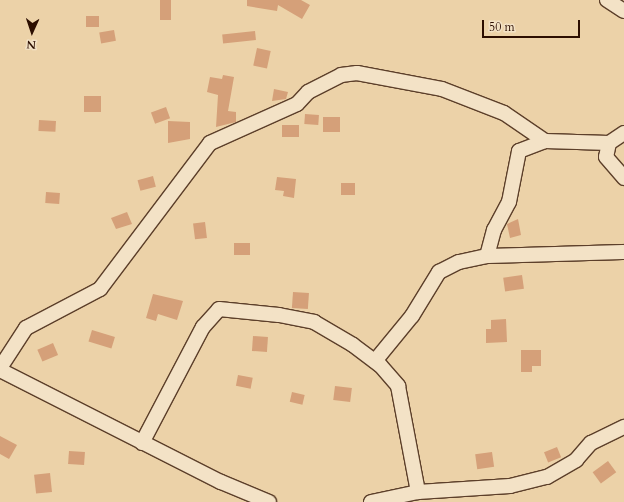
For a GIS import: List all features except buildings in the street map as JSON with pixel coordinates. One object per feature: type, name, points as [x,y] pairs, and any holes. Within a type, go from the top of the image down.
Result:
[{"type":"street","points":[[607,0],[624,12]]},
{"type":"street","points":[[269,502],[142,443],[0,369],[26,328],[100,289],[210,143],[297,104],[308,92],[341,75],[357,73],[442,89],[504,112],[545,141]]},
{"type":"street","points":[[487,256],[494,230],[509,202],[516,156],[519,150],[545,141],[609,143],[624,134]]},
{"type":"street","points":[[609,143],[606,157],[624,178]]},
{"type":"street","points":[[375,361],[412,316],[439,272],[459,262],[487,256],[624,252]]},
{"type":"street","points":[[142,443],[203,327],[220,309],[314,322],[375,361],[403,395],[418,492]]},
{"type":"street","points":[[371,502],[418,492],[474,490],[547,477],[576,460],[591,443],[624,427]]}]
